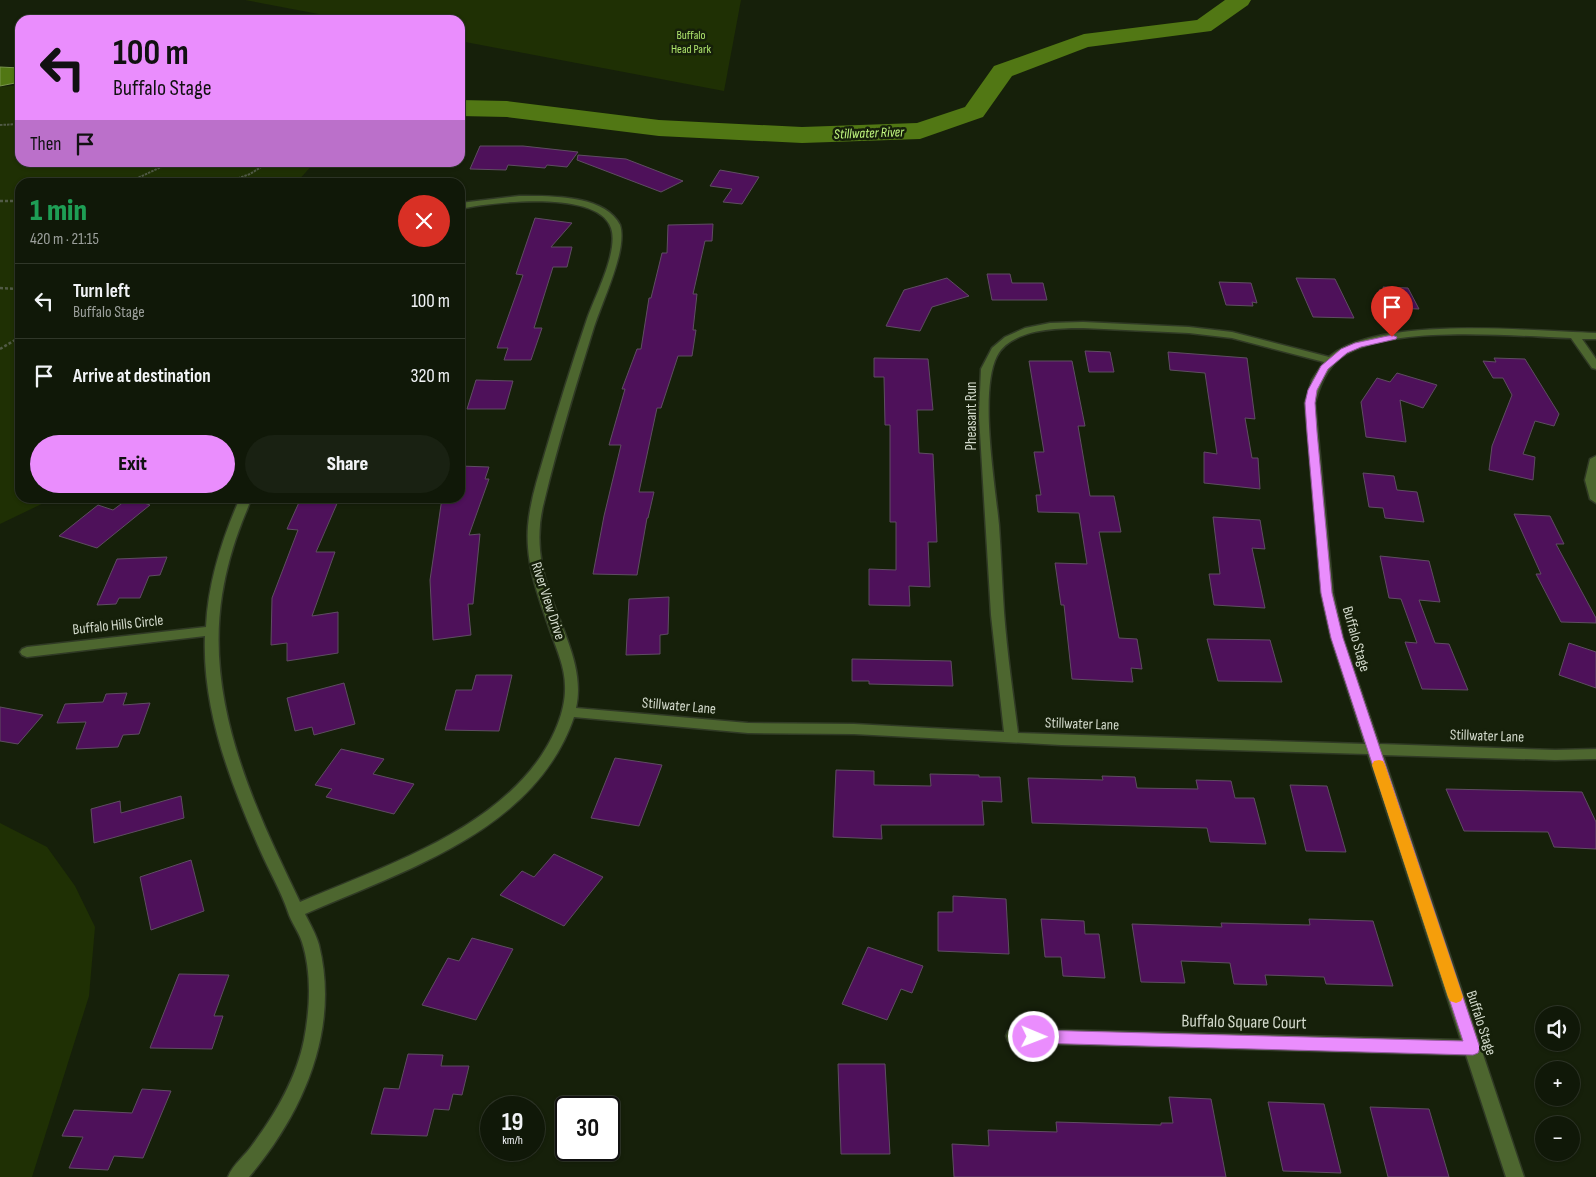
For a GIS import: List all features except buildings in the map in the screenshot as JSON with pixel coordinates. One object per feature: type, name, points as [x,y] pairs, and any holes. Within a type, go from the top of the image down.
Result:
[{"type":"street","name":"River View Drive","points":[[295,911],[439,846],[482,823],[518,794],[545,761],[563,728],[568,712],[572,694],[570,671],[535,569],[532,543],[533,530],[537,506],[572,383],[611,266],[616,231],[611,219],[605,214],[588,205],[565,200],[514,198],[488,200],[465,205]]},
{"type":"street","name":"Pheasant Run","points":[[1012,737],[1002,663],[987,462],[985,383],[988,363],[992,355],[1007,340],[1017,334],[1043,327],[1075,326],[1194,331],[1231,335],[1266,342],[1330,361]]},
{"type":"street","name":"Buffalo Stage","points":[[1515,1177],[1337,638],[1327,593],[1310,403],[1317,378],[1330,361],[1344,351],[1358,345],[1412,335],[1466,333],[1596,336]]},
{"type":"street","points":[[1575,336],[1596,366]]},
{"type":"street","points":[[1596,459],[1592,480],[1596,499]]},
{"type":"street","points":[[237,1177],[265,1143],[295,1094],[312,1044],[316,1020],[316,978],[310,945],[260,831],[227,742],[215,695],[212,668],[212,631],[217,586],[223,558],[244,503]]},
{"type":"street","name":"Buffalo Hills Circle","points":[[26,652],[212,631]]},
{"type":"street","name":"Stillwater Lane","points":[[568,712],[748,728],[854,729],[1012,737],[1555,755],[1596,754]]},
{"type":"street","name":"Buffalo Square Court","points":[[1014,1036],[1473,1048]]},
{"type":"path","points":[[0,125],[15,124]]},
{"type":"path","points":[[138,178],[161,167]]},
{"type":"path","points":[[239,178],[261,167]]},
{"type":"path","points":[[0,201],[15,201]]},
{"type":"path","points":[[0,288],[15,289]]},
{"type":"path","points":[[0,349],[15,340]]},
{"type":"green space","name":"Buffalo Head Park","points":[[245,0],[741,0],[724,91],[465,42],[465,15],[324,15]]},
{"type":"green space","points":[[15,86],[15,167],[310,167],[301,178],[15,178],[15,503],[44,503],[0,524],[0,87]]},
{"type":"green space","points":[[0,823],[47,847],[75,886],[95,927],[89,996],[32,1177],[0,1177]]},
{"type":"shaded area","points":[[0,67],[15,68],[15,83],[0,86]]},
{"type":"waterway","name":"Stillwater River","points":[[465,108],[507,109],[659,128],[802,135],[920,131],[974,112],[1003,71],[1084,41],[1203,26],[1240,0]]},
{"type":"slow traffic","points":[[1379,765],[1456,997]]},
{"type":"route","points":[[1034,1037],[1473,1048],[1337,638],[1327,593],[1312,432],[1310,403],[1312,390],[1324,368],[1344,351],[1358,345],[1392,337]]}]
